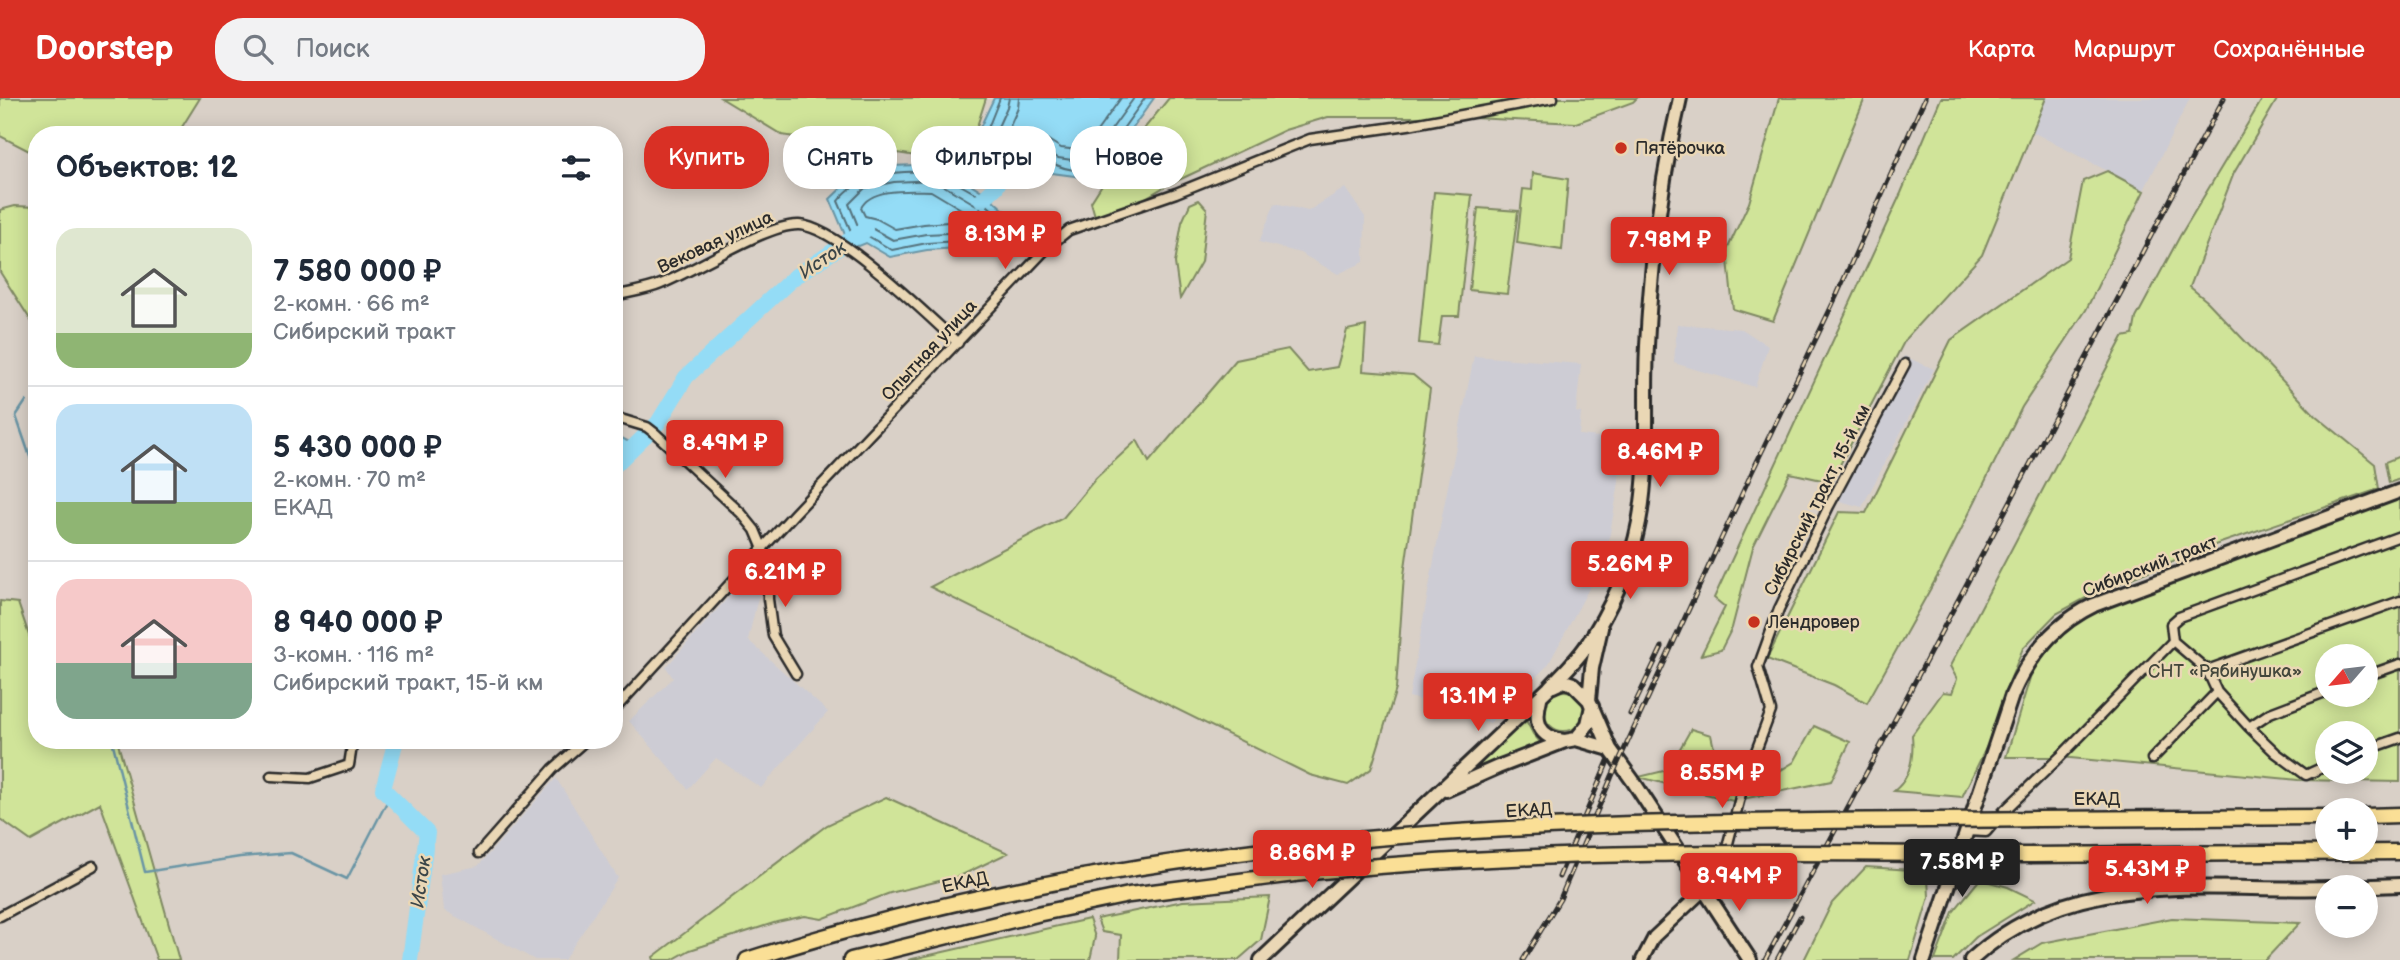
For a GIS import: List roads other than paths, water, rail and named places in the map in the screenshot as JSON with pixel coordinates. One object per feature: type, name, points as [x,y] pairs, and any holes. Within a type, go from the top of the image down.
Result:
[{"type":"highway","points":[[2378,816],[2400,815]]},
{"type":"highway","name":"ЕКАД","points":[[747,960],[828,934],[983,897],[1173,860],[1385,837],[1616,824],[2315,817]]},
{"type":"highway","points":[[851,960],[1038,914],[1129,895],[1294,874],[1451,861],[1584,855],[1789,852],[2032,855],[2400,852]]},
{"type":"main road","points":[[1261,960],[1545,692],[1583,650],[1604,617],[1626,570],[1639,522],[1644,478],[1647,348],[1657,230],[1680,98]]},
{"type":"main road","name":"Сибирский тракт","points":[[1924,960],[2021,674],[2042,644],[2072,615],[2107,600],[2400,491]]},
{"type":"main road","points":[[1440,793],[1497,767],[1570,740],[1588,724],[1592,668],[1604,617]]},
{"type":"main road","points":[[1610,750],[1555,739],[1543,732],[1536,714],[1545,692],[1564,681],[1573,684],[1590,703],[1610,750],[1750,960]]},
{"type":"main road","points":[[2378,886],[2400,885]]},
{"type":"main road","points":[[1971,960],[1988,946],[2034,918],[2063,904],[2094,895],[2160,888],[2315,888]]},
{"type":"street","name":"Опытная улица","points":[[623,700],[1048,247],[1069,230],[1176,193],[1310,139],[1408,125],[1553,98]]},
{"type":"street","name":"Вековая улица","points":[[623,294],[659,285],[758,237],[787,226],[802,225],[871,265],[958,343]]},
{"type":"street","name":"Сибирский тракт, 15-й км","points":[[1704,890],[1721,870],[1743,786],[1771,711],[1758,667],[1779,609],[1829,506],[1905,364]]},
{"type":"street","points":[[623,420],[647,427],[656,434],[742,514],[755,530],[768,571],[768,599],[773,636],[796,674]]},
{"type":"street","points":[[2315,771],[2306,775],[2249,727],[2217,692],[2207,670],[2173,641],[2171,624],[2179,617],[2400,536]]},
{"type":"street","points":[[2207,670],[2400,601]]},
{"type":"street","points":[[1966,831],[1986,832],[2173,641]]},
{"type":"street","points":[[2378,672],[2400,664]]},
{"type":"street","points":[[2152,759],[2217,692]]},
{"type":"street","points":[[2249,727],[2270,713],[2315,696]]},
{"type":"street","points":[[2378,746],[2400,738]]},
{"type":"street","points":[[271,776],[310,778],[349,765],[352,749]]},
{"type":"street","points":[[479,853],[553,769],[576,749]]},
{"type":"street","points":[[0,916],[93,866]]},
{"type":"street","points":[[1642,960],[1654,937],[1704,890]]},
{"type":"water","points":[[994,98],[1154,98],[1134,126],[1070,126],[1070,175],[1056,174],[1056,126],[981,126]]},
{"type":"water","points":[[911,165],[911,189],[998,189],[993,200],[1016,221],[1017,234],[974,247],[927,250],[890,257],[866,243],[859,246],[848,242],[830,199],[840,189],[897,189],[897,166]]},
{"type":"water","points":[[623,439],[639,447],[623,466]]},
{"type":"waterway","name":"Исток","points":[[982,200],[994,189]]},
{"type":"waterway","name":"Исток","points":[[623,457],[658,423],[686,377],[793,278],[865,230]]},
{"type":"waterway","points":[[26,401],[16,416],[28,451]]},
{"type":"waterway","points":[[114,749],[145,872],[240,857],[291,853],[347,879],[390,796]]},
{"type":"waterway","name":"Исток","points":[[394,749],[383,789],[427,833],[410,960]]},
{"type":"railway","points":[[1523,960],[1560,899],[1612,776],[1836,297],[1925,98]]},
{"type":"railway","points":[[1765,960],[2224,98]]},
{"type":"railway","points":[[1630,714],[1662,647]]},
{"type":"railway","points":[[1559,877],[1608,761]]},
{"type":"railway","points":[[1777,960],[1800,917]]},
{"type":"place","name":"Пятёрочка","points":[[1621,148]]},
{"type":"place","name":"Лендровер","points":[[1754,622]]},
{"type":"park label","name":"СНТ «Рябинушка»","points":[[2225,671]]}]
